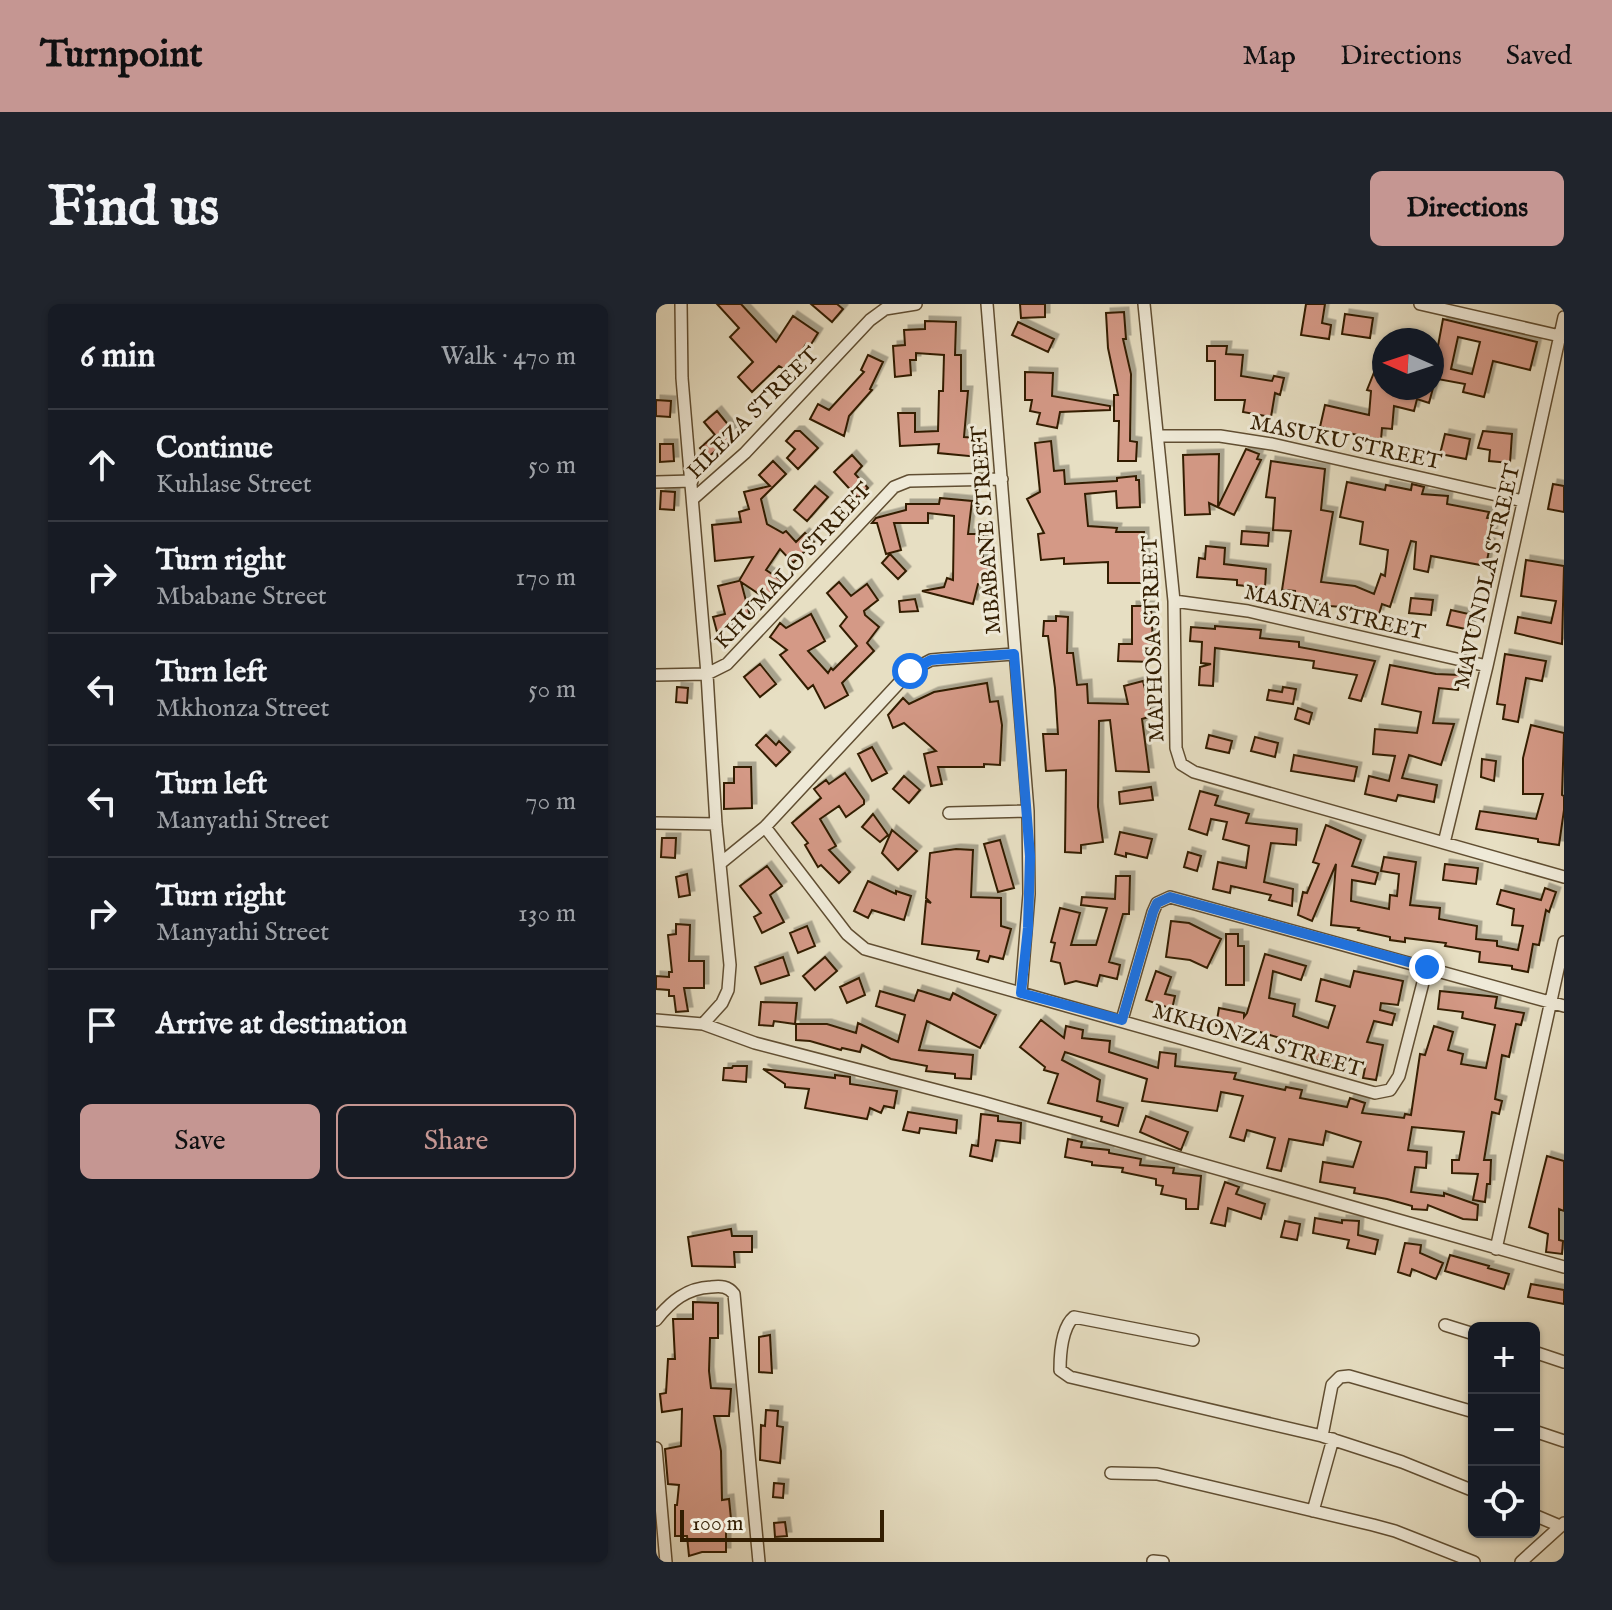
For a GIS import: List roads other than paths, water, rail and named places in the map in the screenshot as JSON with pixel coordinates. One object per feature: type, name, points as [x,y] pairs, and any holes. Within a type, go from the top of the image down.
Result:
[{"type":"street","points":[[681,304],[680,348],[730,978],[722,1003],[703,1024]]},
{"type":"street","name":"HLEZA STREET","points":[[694,498],[745,453],[870,320],[885,309],[916,304]]},
{"type":"street","name":"MBABANE STREET","points":[[987,304],[1028,811],[1029,906],[1021,993]]},
{"type":"street","name":"MAPHOSA STREET","points":[[1144,304],[1174,601],[1178,759],[1184,767],[1564,877]]},
{"type":"street","points":[[1420,304],[1560,336]]},
{"type":"street","name":"MAVUNDLA STREET","points":[[1444,843],[1487,666],[1564,317]]},
{"type":"street","name":"MASUKU STREET","points":[[1159,436],[1220,436],[1272,444],[1523,501]]},
{"type":"street","name":"KHUMALO STREET","points":[[707,674],[735,657],[894,487],[909,481],[1002,479]]},
{"type":"street","points":[[656,482],[692,481]]},
{"type":"street","name":"MASINA STREET","points":[[1174,601],[1248,611],[1487,666]]},
{"type":"street","points":[[722,862],[765,827],[910,671],[931,660],[1014,654]]},
{"type":"street","points":[[656,675],[707,674]]},
{"type":"street","points":[[949,813],[1028,811]]},
{"type":"street","points":[[656,823],[716,824]]},
{"type":"street","name":"MKHONZA STREET","points":[[765,827],[860,946],[1381,1093],[1393,1087],[1402,1071],[1427,967]]},
{"type":"street","points":[[1122,1020],[1153,912],[1157,903],[1170,897],[1558,1004]]},
{"type":"street","points":[[1496,1249],[1558,1004],[1564,942]]},
{"type":"street","points":[[656,1020],[703,1024],[755,1043],[982,1102],[1564,1267]]},
{"type":"street","points":[[656,1320],[681,1295],[693,1289],[719,1286],[729,1288],[734,1294],[759,1562]]},
{"type":"street","points":[[1193,1340],[1074,1317],[1065,1331],[1060,1370],[1070,1377],[1327,1437],[1468,1489]]},
{"type":"street","points":[[1445,1325],[1468,1332]]},
{"type":"street","points":[[1540,1354],[1564,1362]]},
{"type":"street","points":[[1313,1511],[1327,1437],[1332,1385],[1340,1377],[1349,1376],[1468,1410]]},
{"type":"street","points":[[1540,1433],[1564,1441]]},
{"type":"street","points":[[656,1448],[666,1562]]},
{"type":"street","points":[[1111,1473],[1157,1474],[1395,1531],[1474,1562]]},
{"type":"street","points":[[1521,1562],[1562,1525],[1540,1517]]},
{"type":"street","points":[[1153,1561],[1163,1562]]}]
